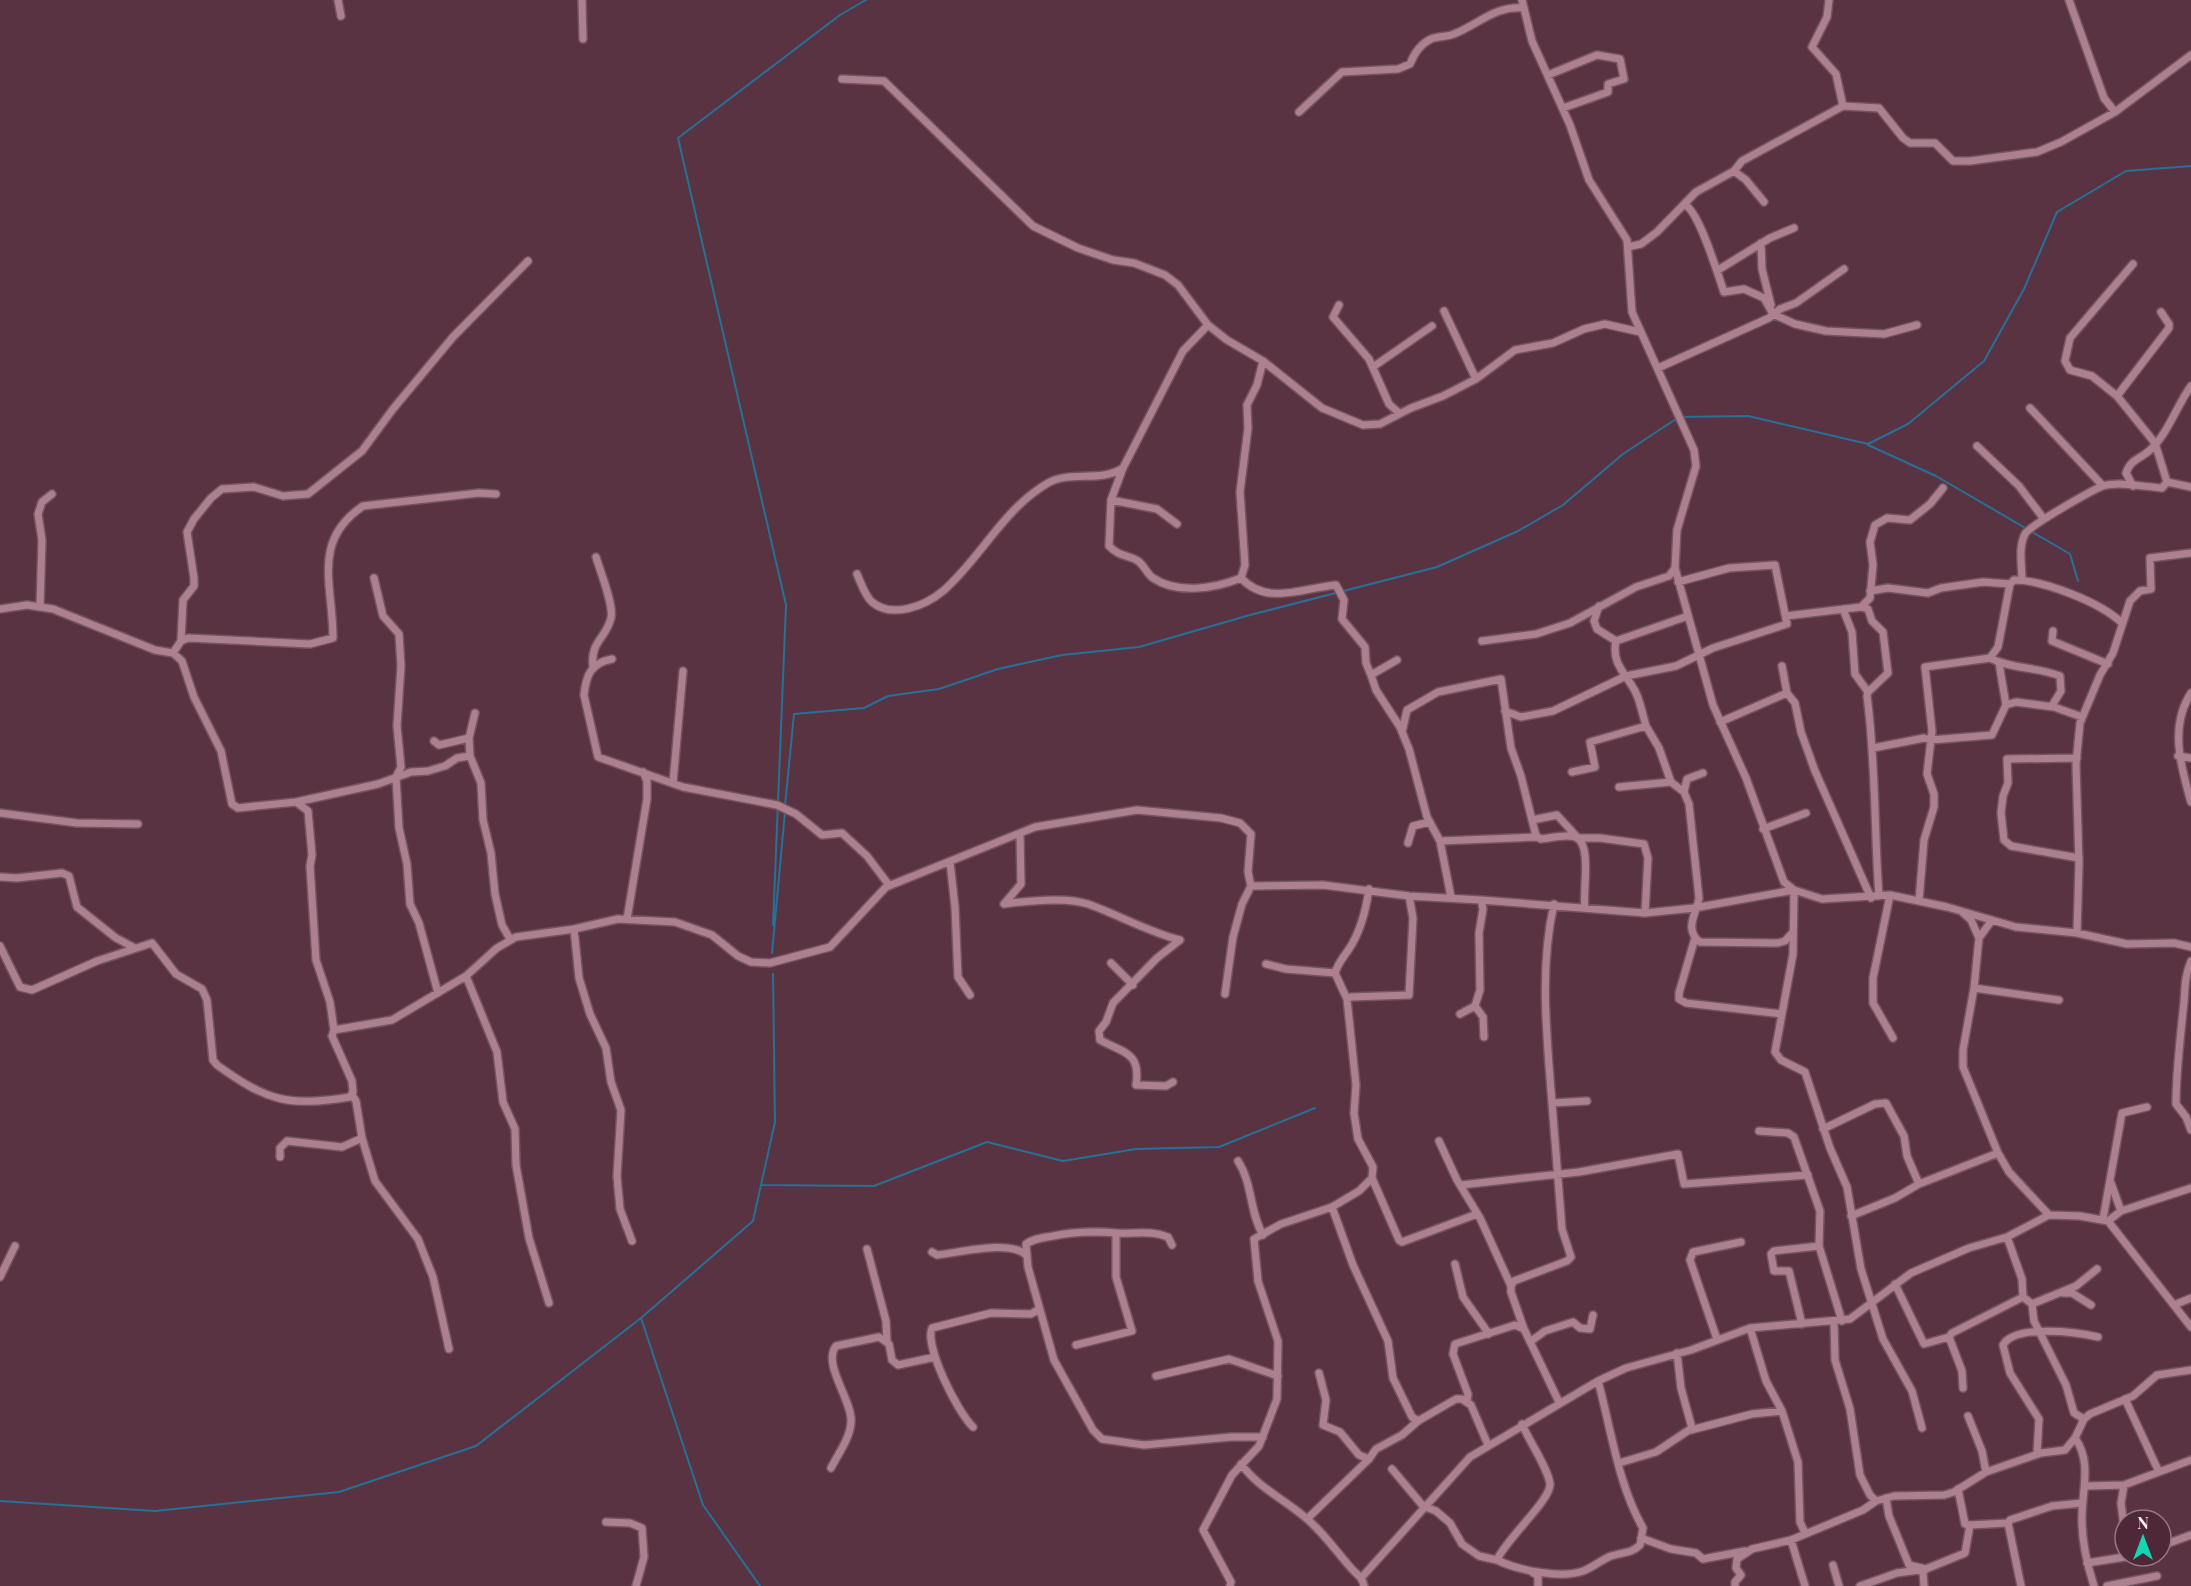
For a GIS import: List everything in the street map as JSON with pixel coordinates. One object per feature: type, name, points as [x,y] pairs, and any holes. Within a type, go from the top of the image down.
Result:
[{"type":"street","points":[[338,0],[341,16]]},
{"type":"street","points":[[582,0],[583,39]]},
{"type":"street","points":[[1513,0],[1524,8]]},
{"type":"street","points":[[1522,0],[1532,40],[1563,108],[1589,180],[1623,232],[1628,247],[1630,294],[1640,332],[1658,368],[1696,458],[1677,530],[1675,568],[1698,655],[1720,722],[1746,778],[1763,830],[1784,882],[1794,890],[1822,899],[1890,895],[1961,911],[2016,927],[2077,933],[2127,944],[2174,943],[2191,947]]},
{"type":"street","points":[[1829,0],[1827,17],[1812,47],[1836,74],[1843,106]]},
{"type":"street","points":[[2069,0],[2104,98],[2115,112]]},
{"type":"street","points":[[1299,112],[1342,72],[1398,69],[1410,64],[1415,52],[1430,39],[1451,35],[1470,27],[1499,9],[1524,8]]},
{"type":"street","points":[[1548,75],[1597,55],[1620,59],[1624,79],[1608,84],[1608,92],[1563,108]]},
{"type":"street","points":[[1628,247],[1641,244],[1657,232],[1696,192],[1734,171],[1742,161],[1843,106],[1879,108],[1903,138],[1910,143],[1935,143],[1953,160],[1960,162],[2037,152],[2061,142],[2115,112],[2191,56]]},
{"type":"street","points":[[842,79],[884,81],[1033,226],[1078,248],[1113,260],[1134,263],[1165,275],[1178,285],[1208,325],[1263,361],[1322,408],[1363,425],[1375,426],[1476,379],[1515,350],[1553,343],[1584,329],[1605,324],[1619,325],[1640,332]]},
{"type":"street","points":[[1734,171],[1746,180],[1764,202]]},
{"type":"street","points":[[1685,205],[1694,211],[1710,256],[1718,270],[1724,292],[1744,289],[1760,295],[1772,311],[1795,324],[1854,334],[1884,334],[1917,325]]},
{"type":"street","points":[[1718,270],[1761,243],[1794,228]]},
{"type":"street","points":[[1761,243],[1762,269],[1772,311]]},
{"type":"street","points":[[173,653],[181,641],[183,600],[194,586],[187,532],[211,498],[222,489],[254,487],[284,496],[308,494],[362,451],[393,409],[453,337],[528,261]]},
{"type":"street","points":[[2133,264],[2067,343],[2067,367],[2092,376],[2117,396],[2155,443],[2168,482]]},
{"type":"street","points":[[1658,368],[1716,343],[1772,311],[1796,303],[1844,269]]},
{"type":"street","points":[[1339,305],[1333,317],[1373,367],[1389,404],[1400,413]]},
{"type":"street","points":[[1444,311],[1476,379]]},
{"type":"street","points":[[2117,396],[2169,328],[2161,312]]},
{"type":"street","points":[[1208,325],[1183,351],[1123,468],[1112,500],[1109,546],[1118,555],[1137,560],[1152,578],[1170,586],[1196,588],[1224,585],[1241,578]]},
{"type":"street","points":[[1373,367],[1432,326]]},
{"type":"street","points":[[1241,578],[1245,565],[1240,492],[1248,428],[1246,405],[1257,385],[1263,361]]},
{"type":"street","points":[[2133,486],[2126,473],[2131,461],[2149,451],[2163,435],[2191,386]]},
{"type":"street","points":[[2030,408],[2103,486]]},
{"type":"street","points":[[1977,446],[2019,486],[2044,519]]},
{"type":"street","points":[[857,574],[870,601],[885,610],[901,610],[914,605],[942,592],[991,534],[1046,484],[1077,477],[1100,477],[1123,468]]},
{"type":"street","points":[[2022,580],[2021,548],[2025,532],[2044,519],[2103,486],[2162,488],[2168,482]]},
{"type":"street","points":[[2168,482],[2191,487]]},
{"type":"street","points":[[1861,607],[1870,598],[1873,565],[1870,542],[1875,525],[1887,518],[1910,520],[1930,504],[1943,488]]},
{"type":"street","points":[[181,641],[200,637],[310,644],[333,638],[330,548],[334,533],[351,514],[363,506],[479,493],[496,494]]},
{"type":"street","points":[[40,607],[42,540],[38,514],[42,502],[52,494]]},
{"type":"street","points":[[1112,500],[1157,509],[1177,524]]},
{"type":"street","points":[[2077,933],[2079,858],[2077,758],[2082,717],[2108,664],[2130,602],[2140,591],[2150,590],[2152,557],[2191,553]]},
{"type":"street","points":[[593,667],[594,647],[609,624],[611,613],[596,557]]},
{"type":"street","points":[[1505,711],[1521,717],[1553,711],[1626,676],[1676,666],[1763,630],[1784,627],[1787,624],[1775,565],[1729,568],[1678,582]]},
{"type":"street","points":[[1482,641],[1536,634],[1570,623],[1636,587],[1669,576],[1675,568]]},
{"type":"street","points":[[374,578],[383,616],[399,634],[401,666],[397,726],[400,767],[396,777],[399,828],[409,877],[410,904],[419,923],[438,993]]},
{"type":"street","points":[[1241,578],[1252,590],[1267,595],[1336,585],[1344,600],[1342,619],[1365,647],[1366,663],[1376,690],[1402,732],[1430,822],[1440,841],[1451,897]]},
{"type":"street","points":[[1990,658],[1998,647],[2010,584],[2014,580],[2022,580],[2072,594],[2122,623]]},
{"type":"street","points":[[1870,591],[1888,588],[1928,593],[1941,588],[1983,582],[2010,584]]},
{"type":"street","points":[[0,609],[27,605],[52,609],[155,650],[173,653],[182,661],[194,697],[221,751],[232,804],[238,808],[296,802],[378,784],[411,772],[428,771],[445,766],[457,758],[470,756]]},
{"type":"street","points":[[1599,606],[1594,621],[1597,628],[1616,641]]},
{"type":"street","points":[[1786,616],[1861,607],[1868,609],[1872,621],[1883,632],[1888,673],[1868,692]]},
{"type":"street","points":[[1843,609],[1852,632],[1855,674],[1868,692],[1873,748],[1875,897]]},
{"type":"street","points":[[1616,641],[1688,616]]},
{"type":"street","points":[[2053,631],[2052,640],[2108,664]]},
{"type":"street","points":[[1616,641],[1614,650],[1618,668],[1626,676],[1636,694],[1646,726],[1659,748],[1671,782],[1684,792],[1689,804],[1700,898],[1694,908],[1692,925],[1695,938],[1678,993],[1679,999],[1686,1003],[1782,1014]]},
{"type":"street","points":[[1919,901],[1924,840],[1934,807],[1927,761],[1931,740],[1925,667],[1990,658],[1999,663],[2042,669],[2060,676],[2061,691],[2053,704],[2054,707]]},
{"type":"street","points":[[612,659],[593,667],[588,674],[584,695],[593,728],[595,753],[602,760],[719,795],[779,806],[796,814],[822,835],[838,832],[846,835],[854,847],[867,856],[889,885]]},
{"type":"street","points":[[1371,675],[1397,660]]},
{"type":"street","points":[[1873,748],[1924,738],[1931,740],[1992,735],[2006,705],[1999,663]]},
{"type":"street","points":[[1782,666],[1787,693],[1795,703],[1801,732],[1815,771],[1875,897]]},
{"type":"street","points":[[673,783],[683,671]]},
{"type":"street","points":[[1402,732],[1405,715],[1412,707],[1438,692],[1496,679],[1503,682],[1511,748],[1537,837]]},
{"type":"street","points":[[1720,722],[1787,693]]},
{"type":"street","points":[[2191,693],[2184,708],[2178,756],[2191,802]]},
{"type":"street","points":[[2006,705],[2016,702],[2054,707],[2082,717]]},
{"type":"street","points":[[475,713],[469,738],[470,756],[481,783],[483,820],[491,853],[495,894],[502,925],[510,939]]},
{"type":"street","points":[[1572,772],[1595,767],[1590,742],[1646,726]]},
{"type":"street","points":[[434,741],[440,745],[469,738]]},
{"type":"street","points":[[2178,756],[2191,758]]},
{"type":"street","points":[[2077,758],[2007,759],[2008,783],[2002,796],[2001,813],[2004,840],[2011,846],[2079,858]]},
{"type":"street","points":[[627,919],[647,799],[647,781],[643,772]]},
{"type":"street","points":[[1684,792],[1687,779],[1703,773]]},
{"type":"street","points":[[1619,786],[1671,782]]},
{"type":"street","points":[[296,802],[308,811],[315,949],[330,1002],[334,1030],[332,1036],[352,1082],[352,1095],[356,1101],[362,1138],[375,1181],[418,1239],[433,1276],[449,1349]]},
{"type":"street","points":[[334,1030],[392,1020],[466,976],[510,939],[627,919],[683,923],[712,935],[738,956],[751,962],[770,963],[830,947],[878,893],[889,885],[1020,832],[1059,822],[1137,810],[1221,818],[1240,823],[1251,834],[1248,872],[1251,886],[1242,904],[1233,938],[1225,994]]},
{"type":"street","points":[[0,813],[77,823],[138,824]]},
{"type":"street","points":[[1763,830],[1806,813]]},
{"type":"street","points":[[1532,820],[1557,815],[1582,843],[1587,871],[1583,897],[1586,908]]},
{"type":"street","points":[[1408,843],[1413,826],[1430,822]]},
{"type":"street","points":[[1020,832],[1021,885],[1004,904],[1066,901],[1087,904],[1159,935],[1180,940],[1157,958],[1113,1003],[1106,1022],[1099,1031],[1100,1040],[1133,1056],[1138,1067],[1136,1085],[1166,1086],[1173,1082]]},
{"type":"street","points":[[1440,841],[1537,837],[1600,838],[1644,844],[1647,858],[1645,913]]},
{"type":"street","points":[[950,862],[958,977],[970,995]]},
{"type":"street","points":[[0,877],[17,878],[62,873],[69,876],[78,907],[116,938],[133,947]]},
{"type":"street","points":[[1251,886],[1323,885],[1369,889],[1409,896],[1554,904],[1645,913],[1694,908],[1794,890]]},
{"type":"street","points":[[1369,889],[1366,909],[1355,938],[1340,960],[1335,974],[1347,999],[1356,1085],[1355,1121],[1359,1143],[1373,1167],[1372,1178],[1399,1240],[1402,1242],[1477,1214]]},
{"type":"street","points":[[1794,890],[1793,954],[1776,1056],[1805,1072],[1823,1129],[1846,1187],[1872,1304],[1883,1340],[1912,1391],[1922,1428]]},
{"type":"street","points":[[1890,895],[1874,978],[1873,1004],[1893,1038]]},
{"type":"street","points":[[1347,999],[1408,995],[1413,918],[1409,896]]},
{"type":"street","points":[[1460,1014],[1475,1006],[1480,990],[1479,933],[1484,909],[1481,900]]},
{"type":"street","points":[[1511,1286],[1514,1281],[1567,1261],[1570,1257],[1562,1229],[1556,1173],[1545,1014],[1546,952],[1554,904]]},
{"type":"street","points":[[1961,911],[1971,920],[1979,938],[1974,988],[1963,1050],[1963,1067],[1998,1154],[2009,1172],[2049,1215]]},
{"type":"street","points":[[1979,938],[1992,920]]},
{"type":"street","points":[[574,929],[579,978],[590,1014],[606,1048],[611,1082],[621,1110],[617,1176],[620,1209],[632,1241]]},
{"type":"street","points":[[1695,938],[1700,942],[1778,943],[1785,941],[1793,932]]},
{"type":"street","points":[[0,946],[20,987],[32,990],[133,947],[152,943],[176,974],[202,989],[207,1000],[213,1060],[243,1083],[264,1096],[302,1102],[352,1095]]},
{"type":"street","points":[[2191,961],[2184,978],[2185,999],[2176,1066],[2176,1104],[2186,1117],[2191,1130]]},
{"type":"street","points":[[1111,963],[1133,985]]},
{"type":"street","points":[[1266,963],[1286,969],[1335,974]]},
{"type":"street","points":[[466,976],[497,1052],[503,1102],[515,1130],[516,1165],[529,1238],[549,1303]]},
{"type":"street","points":[[1974,988],[2059,1000]]},
{"type":"street","points":[[1475,1006],[1483,1017],[1484,1037]]},
{"type":"street","points":[[1552,1103],[1587,1101]]},
{"type":"street","points":[[1823,1129],[1875,1104],[1886,1103],[1904,1136],[1907,1156],[1919,1184]]},
{"type":"street","points":[[2147,1107],[2122,1113],[2106,1220],[2191,1327]]},
{"type":"street","points":[[1759,1131],[1788,1133],[1794,1137],[1820,1211],[1819,1246],[1838,1322],[1835,1360],[1850,1409],[1860,1475],[1870,1495],[1876,1500]]},
{"type":"street","points":[[280,1157],[280,1148],[287,1142],[342,1147],[362,1138]]},
{"type":"street","points":[[1439,1141],[1511,1286],[1524,1329],[1559,1402]]},
{"type":"street","points":[[1461,1185],[1580,1172],[1678,1154],[1684,1184],[1808,1176]]},
{"type":"street","points":[[1851,1216],[1895,1198],[1919,1184],[1998,1154]]},
{"type":"street","points":[[1238,1161],[1248,1179],[1252,1210],[1263,1234]]},
{"type":"street","points":[[1230,1586],[1231,1582],[1203,1530],[1232,1475],[1259,1446],[1277,1399],[1278,1341],[1256,1268],[1254,1239],[1281,1224],[1332,1207],[1359,1191],[1372,1178]]},
{"type":"street","points":[[2111,1183],[2121,1211]]},
{"type":"street","points":[[1362,1577],[1375,1565],[1423,1506],[1470,1457],[1488,1444],[1598,1381],[1626,1368],[1750,1328],[1838,1322],[1861,1314],[1911,1273],[1941,1259],[2007,1237],[2049,1215],[2106,1220],[2121,1211],[2191,1188]]},
{"type":"street","points":[[1332,1207],[1353,1266],[1388,1341],[1393,1378],[1412,1417],[1418,1421]]},
{"type":"street","points":[[1172,1245],[1168,1237],[1156,1232],[1073,1231],[1036,1238],[1026,1244],[1026,1254],[1049,1347],[1065,1384],[1102,1439],[1144,1445],[1231,1437],[1263,1437]]},
{"type":"street","points":[[1077,1345],[1132,1331],[1116,1278],[1116,1233]]},
{"type":"street","points":[[2007,1237],[2022,1279],[2023,1297],[2032,1304],[2034,1321],[2066,1385],[2074,1413],[2084,1419]]},
{"type":"street","points":[[1717,1339],[1690,1260],[1693,1252],[1700,1249],[1741,1242]]},
{"type":"street","points":[[0,1277],[15,1246]]},
{"type":"street","points":[[1802,1324],[1790,1271],[1774,1271],[1771,1254],[1774,1251],[1819,1246]]},
{"type":"street","points":[[932,1252],[937,1255],[982,1248],[1009,1248],[1021,1250],[1026,1254]]},
{"type":"street","points":[[867,1249],[886,1321],[887,1341],[892,1360],[898,1365],[935,1357]]},
{"type":"street","points":[[1455,1264],[1463,1297],[1489,1334]]},
{"type":"street","points":[[2032,1304],[2076,1286],[2097,1269]]},
{"type":"street","points":[[1895,1284],[1924,1344],[1949,1337],[1952,1333],[2023,1297]]},
{"type":"street","points":[[2061,1293],[2072,1293],[2091,1305]]},
{"type":"street","points":[[2174,1305],[2191,1298]]},
{"type":"street","points":[[973,1427],[957,1406],[935,1357],[930,1335],[935,1326],[991,1313],[1031,1314],[1039,1309]]},
{"type":"street","points":[[1530,1342],[1545,1331],[1573,1322],[1580,1328],[1590,1329],[1593,1315]]},
{"type":"street","points":[[1488,1444],[1467,1401],[1468,1394],[1452,1348],[1459,1340],[1489,1334],[1515,1325],[1524,1329]]},
{"type":"street","points":[[1750,1328],[1766,1381],[1782,1411],[1798,1462],[1800,1522],[1805,1533]]},
{"type":"street","points":[[2037,1455],[2039,1419],[2010,1373],[2003,1344],[2006,1340],[2040,1330],[2098,1337]]},
{"type":"street","points":[[831,1468],[846,1440],[852,1419],[849,1405],[836,1376],[832,1352],[836,1346],[855,1341],[879,1337],[887,1341]]},
{"type":"street","points":[[1949,1337],[1962,1371],[1963,1388]]},
{"type":"street","points":[[1677,1353],[1691,1430]]},
{"type":"street","points":[[1156,1376],[1229,1359],[1278,1376]]},
{"type":"street","points":[[1641,1538],[1671,1549],[1696,1553],[1703,1559],[1791,1540],[1863,1510],[1876,1500],[1935,1497],[1958,1490],[1986,1472],[2037,1455],[2065,1450],[2075,1438],[2084,1419],[2125,1400],[2157,1375],[2191,1370]]},
{"type":"street","points":[[1319,1373],[1326,1400],[1323,1425],[1340,1432],[1359,1455],[1369,1459]]},
{"type":"street","points":[[1392,1469],[1423,1506],[1436,1511],[1450,1523],[1453,1533],[1469,1550],[1533,1572],[1580,1572],[1609,1557],[1636,1549],[1643,1528],[1632,1505],[1610,1440],[1598,1381]]},
{"type":"street","points":[[1307,1519],[1369,1459],[1376,1449],[1402,1435],[1418,1421],[1456,1400],[1467,1401]]},
{"type":"street","points":[[2125,1400],[2159,1472]]},
{"type":"street","points":[[1619,1463],[1656,1452],[1691,1430],[1752,1414],[1782,1411]]},
{"type":"street","points":[[1968,1416],[1982,1451],[1986,1472]]},
{"type":"street","points":[[1497,1560],[1549,1491],[1548,1478],[1522,1424]]},
{"type":"street","points":[[2075,1438],[2084,1460],[2086,1486],[2082,1503],[2083,1551],[2094,1586]]},
{"type":"street","points":[[2086,1486],[2124,1485],[2191,1460]]},
{"type":"street","points":[[1241,1464],[1256,1483],[1307,1519],[1362,1577],[1364,1586]]},
{"type":"street","points":[[2122,1508],[2124,1485]]},
{"type":"street","points":[[1958,1490],[1965,1524],[1970,1525],[2008,1523],[2010,1520],[2052,1506],[2082,1503]]},
{"type":"street","points":[[1886,1498],[1889,1516],[1909,1565],[1926,1569]]},
{"type":"street","points":[[606,1522],[630,1523],[642,1528],[644,1557],[636,1586]]},
{"type":"street","points":[[2008,1523],[2019,1586]]},
{"type":"street","points":[[1860,1586],[1897,1573],[1926,1569],[1965,1553],[1970,1525]]},
{"type":"street","points":[[2173,1542],[2191,1535]]},
{"type":"street","points":[[1791,1540],[1805,1586]]},
{"type":"street","points":[[1735,1586],[1735,1582],[1741,1575],[1736,1568],[1737,1559],[1752,1549]]},
{"type":"street","points":[[2087,1563],[2113,1559]]},
{"type":"street","points":[[1833,1565],[1839,1586]]},
{"type":"street","points":[[1924,1586],[1923,1572],[1926,1569]]},
{"type":"street","points":[[1533,1572],[1538,1576],[1538,1586]]},
{"type":"street","points":[[2107,1586],[2157,1576]]},
{"type":"waterway","points":[[773,925],[786,605],[678,138],[840,15],[866,0]]},
{"type":"waterway","points":[[785,806],[794,714],[864,708],[888,696],[939,689],[998,669],[1062,655],[1139,647],[1250,615],[1437,567],[1518,531],[1563,505],[1623,454],[1679,417],[1748,416],[1868,444],[1908,424],[1984,361],[2024,289],[2057,212],[2126,171],[2191,166]]},
{"type":"waterway","points":[[1868,445],[1936,476],[2070,554],[2078,581]]},
{"type":"waterway","points":[[772,953],[785,812]]},
{"type":"waterway","points":[[0,1501],[155,1511],[339,1492],[476,1446],[641,1318],[753,1221],[775,1122],[773,974]]},
{"type":"waterway","points":[[761,1185],[874,1186],[987,1142],[1063,1161],[1136,1149],[1219,1147],[1315,1108]]},
{"type":"waterway","points":[[641,1318],[703,1505],[760,1586]]}]
